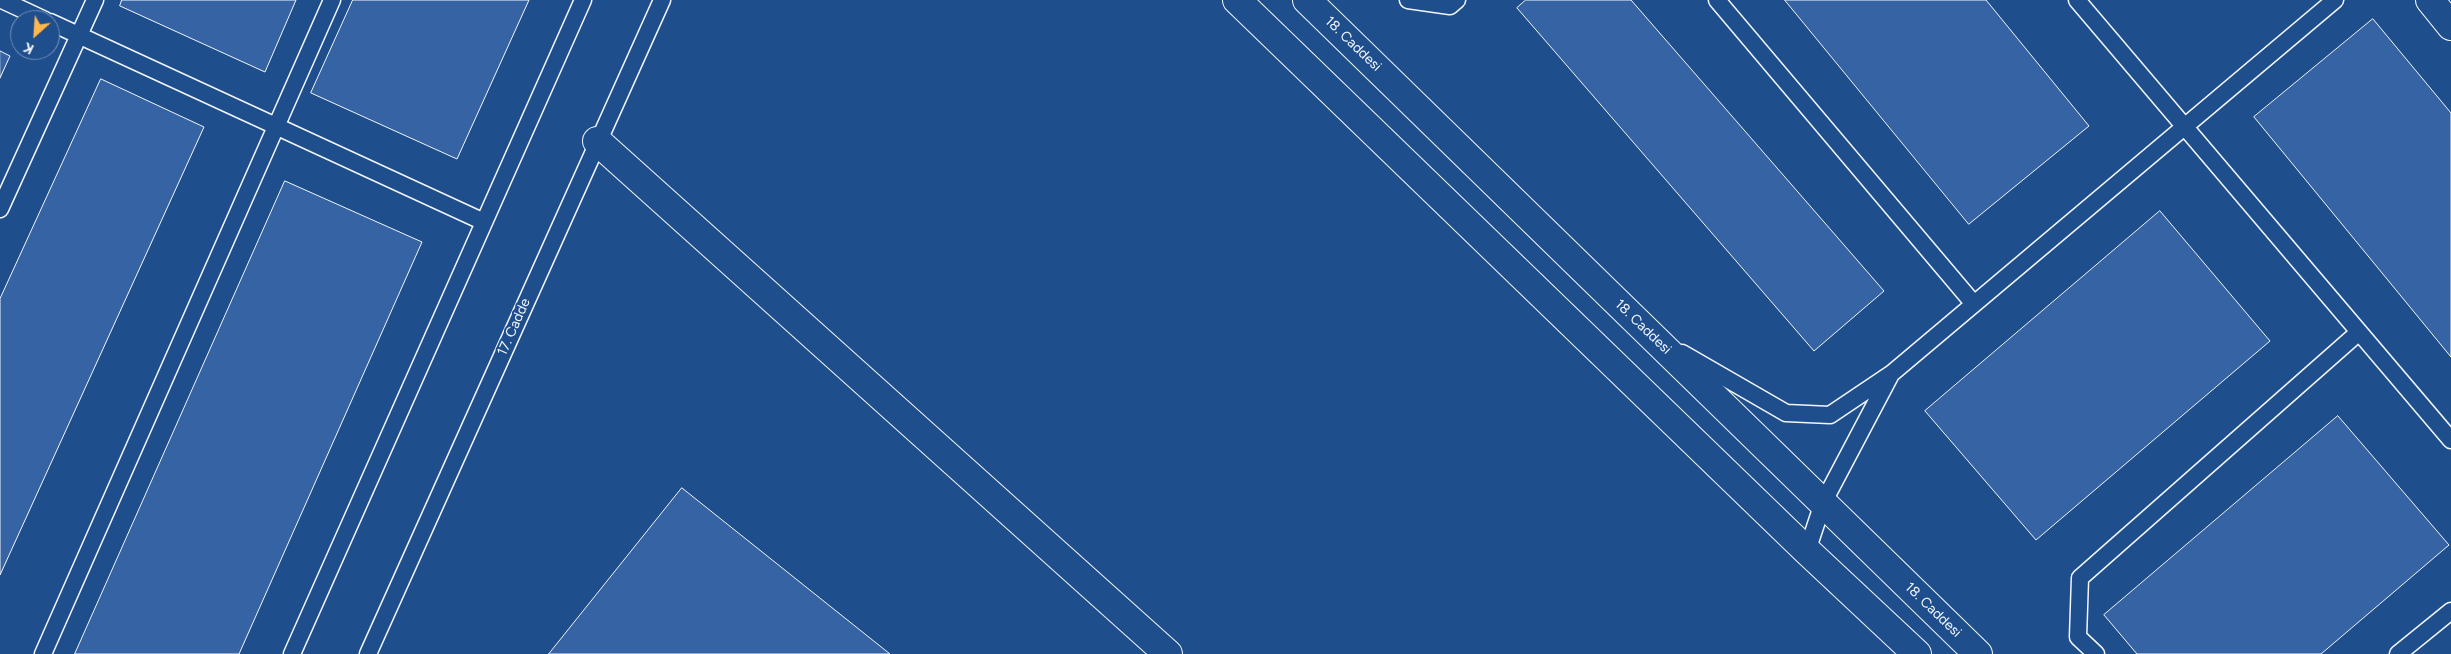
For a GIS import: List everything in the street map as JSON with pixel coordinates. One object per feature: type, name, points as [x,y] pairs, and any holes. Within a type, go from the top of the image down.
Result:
[{"type":"street","points":[[1237,0],[1807,552],[1917,654]]},
{"type":"street","name":"18. Caddesi","points":[[1308,0],[1978,654]]},
{"type":"street","points":[[2430,0],[2451,26]]},
{"type":"street","points":[[597,141],[1168,654]]},
{"type":"lane","points":[[2,0],[24,10]]},
{"type":"lane","points":[[0,210],[95,0]]},
{"type":"lane","points":[[43,654],[332,0]]},
{"type":"lane","points":[[292,654],[583,0]]},
{"type":"lane","name":"17. Cadde","points":[[368,654],[662,0]]},
{"type":"lane","points":[[1408,0],[1450,6],[1457,0]]},
{"type":"lane","points":[[1717,0],[1974,304]]},
{"type":"lane","points":[[2077,0],[2451,440]]},
{"type":"lane","points":[[1653,337],[1786,413],[1830,415],[1891,374],[2335,0]]},
{"type":"lane","points":[[60,27],[484,222]]},
{"type":"lane","points":[[2096,654],[2078,637],[2080,578],[2359,332]]},
{"type":"lane","points":[[1807,552],[1823,503],[1891,374]]},
{"type":"lane","points":[[2398,654],[2451,611]]},
{"type":"building","points":[[122,0],[296,0],[265,72],[120,6]]},
{"type":"building","points":[[353,0],[529,0],[457,159],[311,93]]},
{"type":"building","points":[[1526,0],[1631,0],[1884,291],[1814,351],[1517,8]]},
{"type":"building","points":[[1785,0],[1986,0],[2089,126],[1969,224]]},
{"type":"building","points":[[2373,19],[2451,113],[2451,357],[2254,117]]},
{"type":"building","points":[[0,51],[10,56],[0,78]]},
{"type":"building","points":[[101,79],[204,127],[0,575],[0,299]]},
{"type":"building","points":[[285,181],[422,242],[239,654],[75,654]]},
{"type":"building","points":[[2160,211],[2270,341],[2036,540],[1925,411]]},
{"type":"building","points":[[2338,416],[2449,545],[2321,654],[2137,654],[2104,615]]},
{"type":"building","points":[[682,488],[890,654],[549,654]]}]
